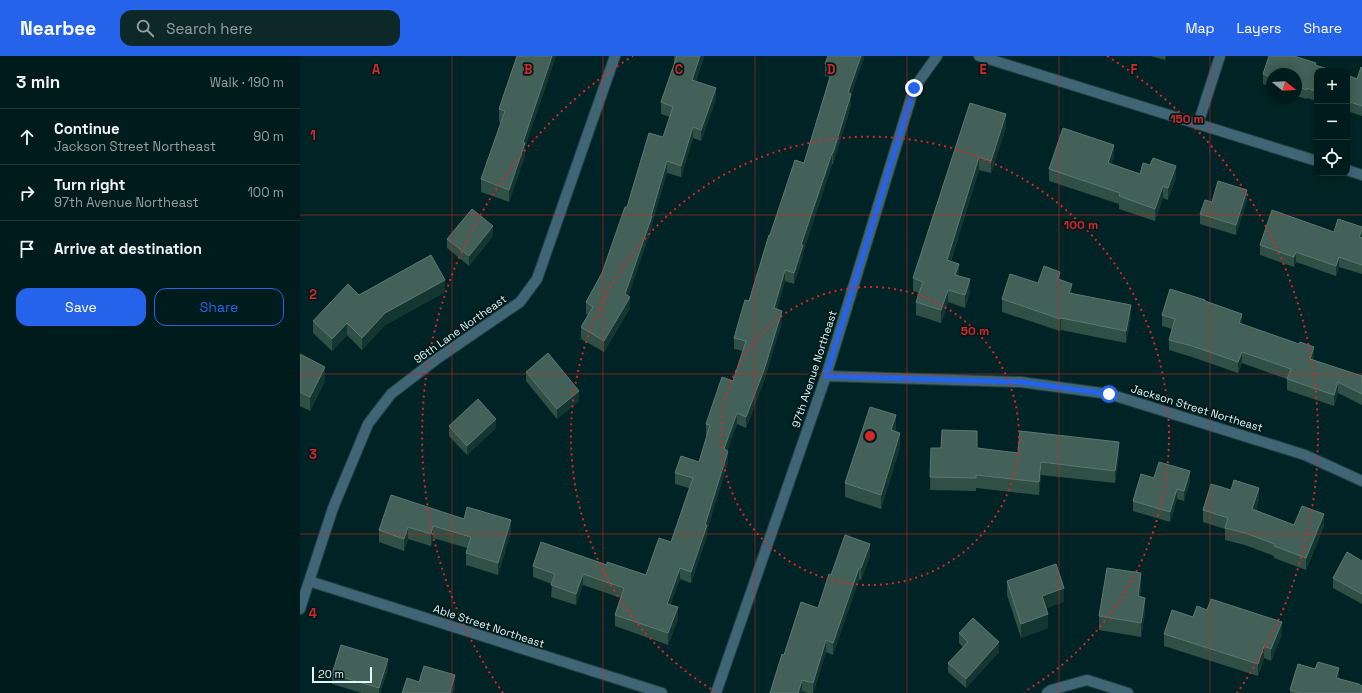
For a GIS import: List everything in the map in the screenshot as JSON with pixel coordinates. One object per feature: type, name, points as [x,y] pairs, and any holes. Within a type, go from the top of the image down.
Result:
[{"type":"street","name":"96th Lane Northeast","points":[[300,610],[333,508],[368,424],[391,394],[438,358],[520,302],[537,279],[615,56]]},
{"type":"street","name":"97th Avenue Northeast","points":[[716,693],[826,376],[914,88],[937,56]]},
{"type":"street","points":[[979,56],[1314,160]]},
{"type":"street","points":[[1198,124],[1220,56]]},
{"type":"street","points":[[1350,171],[1362,175]]},
{"type":"street","name":"Jackson Street Northeast","points":[[826,376],[1021,382],[1109,394],[1305,454],[1362,481]]},
{"type":"street","name":"Able Street Northeast","points":[[309,581],[662,693]]},
{"type":"street","points":[[1049,692],[1087,680],[1128,693]]},
{"type":"building","points":[[517,56],[552,56],[523,142],[525,143],[509,190],[481,179],[505,111],[499,109]]},
{"type":"building","points":[[677,56],[700,56],[692,80],[716,88],[701,130],[693,127],[681,166],[667,161],[652,216],[625,294],[630,297],[604,341],[581,327],[593,307],[586,302],[602,273],[625,207],[627,207],[649,133],[663,137],[673,107],[661,102]]},
{"type":"building","points":[[828,56],[861,56],[848,93],[851,94],[833,153],[801,245],[803,245],[794,273],[785,270],[774,308],[782,311],[764,370],[746,417],[737,413],[724,449],[728,451],[705,525],[707,525],[691,572],[680,568],[667,604],[678,607],[668,633],[615,615],[624,588],[583,574],[576,594],[551,585],[555,574],[533,566],[541,542],[607,565],[607,562],[646,575],[659,538],[671,542],[693,478],[675,473],[681,456],[699,462],[710,425],[706,424],[722,377],[733,381],[746,341],[734,338],[745,300],[749,301],[769,235],[795,160],[804,163],[833,67],[825,64]]},
{"type":"building","points":[[1269,56],[1294,56],[1316,63],[1315,65],[1324,68],[1314,68],[1314,91],[1307,88],[1307,90],[1302,88],[1302,68],[1266,68],[1266,75],[1263,74]]},
{"type":"building","points":[[1361,67],[1362,106],[1350,102],[1350,76],[1357,79]]},
{"type":"building","points":[[970,103],[1006,114],[991,161],[979,157],[947,260],[959,264],[955,275],[970,279],[965,295],[948,290],[941,310],[916,302],[923,282],[913,278]]},
{"type":"building","points":[[1063,128],[1114,145],[1108,163],[1140,174],[1143,163],[1150,165],[1153,158],[1176,166],[1168,188],[1163,186],[1155,209],[1119,196],[1120,193],[1049,169]]},
{"type":"building","points":[[1218,181],[1247,190],[1236,225],[1200,214],[1205,200],[1212,202]]},
{"type":"building","points":[[472,209],[493,226],[469,256],[447,239]]},
{"type":"building","points":[[1272,210],[1334,232],[1338,219],[1362,227],[1359,237],[1362,238],[1362,265],[1339,257],[1336,266],[1296,252],[1294,257],[1260,245]]},
{"type":"building","points":[[431,255],[445,280],[385,313],[362,338],[347,323],[332,339],[313,321],[348,284],[359,295]]},
{"type":"building","points":[[1044,266],[1060,272],[1058,279],[1072,284],[1069,293],[1131,305],[1126,331],[1060,319],[1002,299],[1010,274],[1038,283]]},
{"type":"building","points":[[1170,289],[1242,314],[1239,323],[1299,344],[1300,342],[1314,347],[1310,359],[1362,376],[1362,394],[1338,382],[1334,395],[1287,379],[1291,369],[1242,352],[1238,362],[1192,346],[1169,340],[1175,319],[1162,315]]},
{"type":"building","points":[[548,353],[579,391],[557,409],[526,372]]},
{"type":"building","points":[[300,354],[325,367],[310,397],[300,392]]},
{"type":"building","points":[[478,399],[496,419],[467,446],[449,426]]},
{"type":"building","points":[[870,407],[896,415],[891,430],[900,433],[881,495],[845,483]]},
{"type":"building","points":[[942,430],[977,431],[977,448],[1018,453],[1020,431],[1119,442],[1115,471],[1041,462],[1039,482],[976,475],[976,478],[930,477],[931,448],[941,448]]},
{"type":"building","points":[[1159,462],[1190,471],[1184,491],[1177,489],[1170,512],[1133,501],[1141,474],[1154,478]]},
{"type":"building","points":[[1234,480],[1259,488],[1252,509],[1294,525],[1302,506],[1324,514],[1306,558],[1274,546],[1275,544],[1245,533],[1225,528],[1228,518],[1203,510],[1211,484],[1231,490]]},
{"type":"building","points":[[391,495],[464,519],[467,507],[511,520],[498,563],[466,553],[471,537],[433,526],[431,534],[408,527],[404,539],[379,530]]},
{"type":"building","points":[[845,535],[870,544],[861,568],[859,568],[833,643],[826,640],[813,683],[802,680],[798,693],[770,693],[782,654],[784,655],[801,602],[818,608],[829,574],[831,575]]},
{"type":"building","points":[[1347,552],[1362,561],[1362,594],[1333,578]]},
{"type":"building","points":[[1056,564],[1064,588],[1042,596],[1048,614],[1021,624],[1007,581]]},
{"type":"building","points":[[1107,568],[1141,573],[1138,596],[1145,598],[1141,623],[1099,616]]},
{"type":"building","points":[[1211,599],[1282,622],[1271,649],[1264,646],[1258,664],[1164,634],[1172,610],[1193,617],[1197,606],[1207,610]]},
{"type":"building","points":[[973,618],[999,642],[966,679],[948,663],[968,642],[959,633]]},
{"type":"building","points":[[341,645],[388,659],[379,688],[332,674]]},
{"type":"building","points":[[1318,662],[1339,668],[1336,678],[1359,684],[1362,686],[1362,693],[1300,693],[1290,690],[1298,664],[1315,669]]},
{"type":"building","points":[[424,666],[455,675],[450,693],[402,693],[407,678],[419,682]]},
{"type":"route","points":[[914,88],[826,376],[1021,382],[1109,394]]}]
